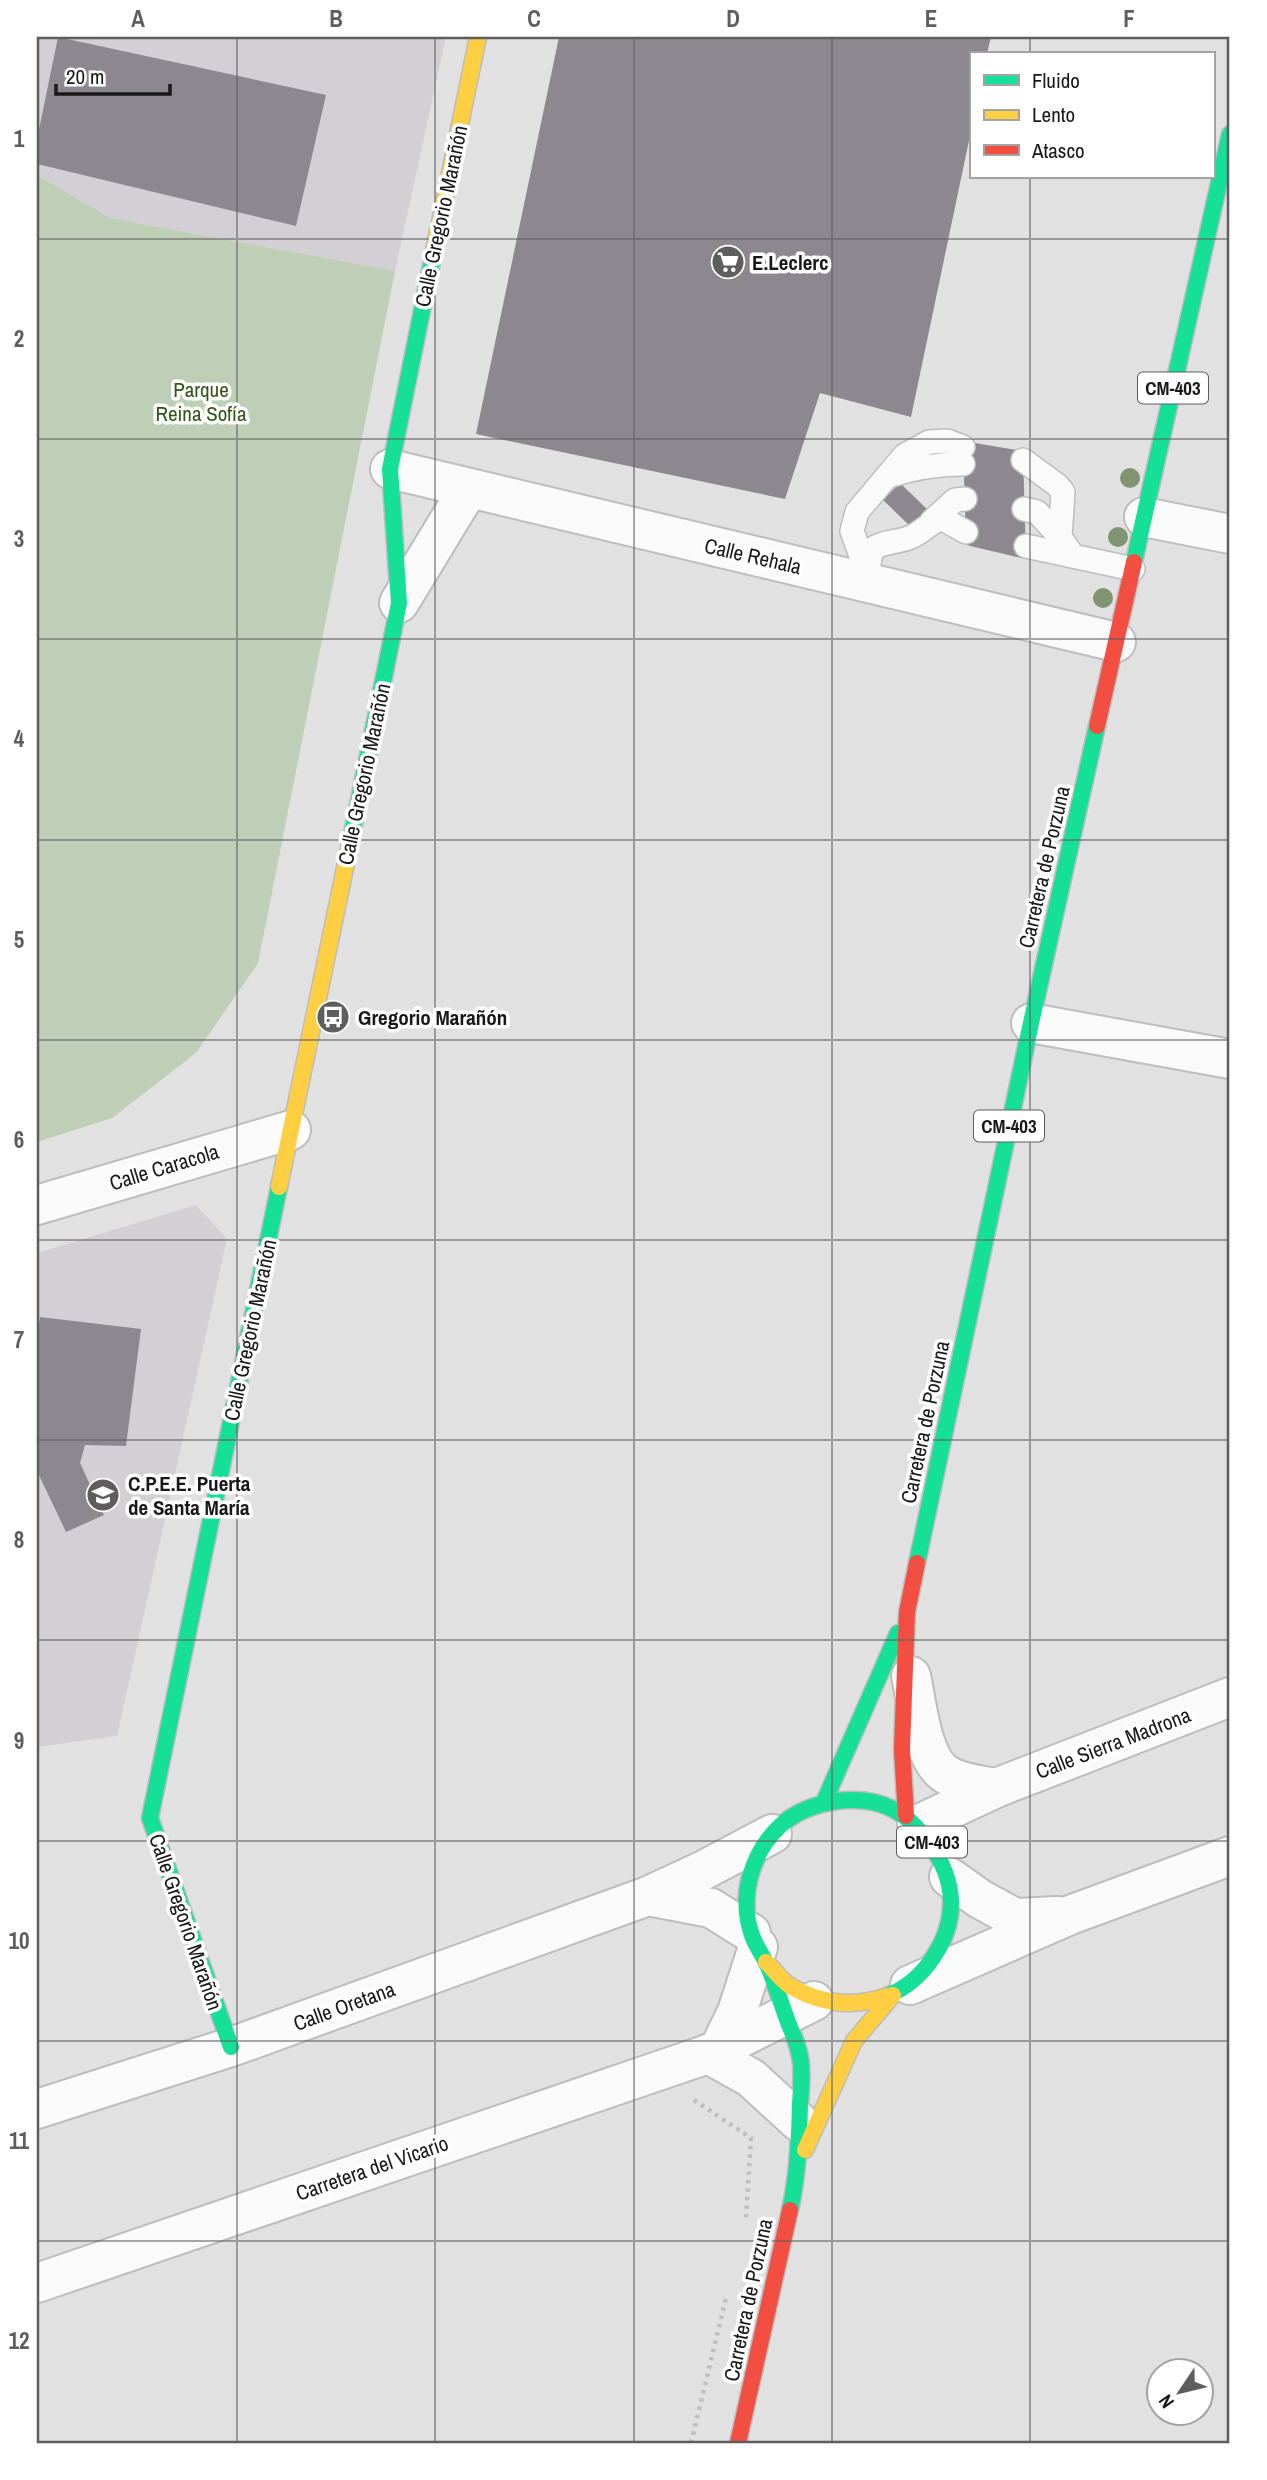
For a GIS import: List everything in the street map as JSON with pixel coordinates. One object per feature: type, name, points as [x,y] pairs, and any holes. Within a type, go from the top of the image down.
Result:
[{"type":"main road","name":"Calle Gregorio Marañón","points":[[230,2047],[150,1818],[399,603],[390,469],[478,37]]},
{"type":"main road","name":"Carretera de Porzuna","points":[[912,1821],[902,1749],[906,1629],[1031,1023],[1230,134]]},
{"type":"main road","name":"Carretera de Porzuna","points":[[824,1802],[906,1629]]},
{"type":"main road","name":"CM-403","points":[[759,1947],[747,1898],[753,1864],[772,1834],[795,1814],[824,1802],[853,1799],[881,1804],[912,1821],[937,1849],[949,1877],[952,1907],[945,1937],[932,1964],[901,1990]]},
{"type":"main road","name":"Carretera de Porzuna","points":[[738,2443],[798,2165],[801,2007],[759,1947]]},
{"type":"main road","points":[[759,1947],[789,1985],[801,2007],[868,2003],[901,1990]]},
{"type":"main road","name":"Carretera de Porzuna","points":[[798,2165],[854,2041],[901,1990]]},
{"type":"street","name":"Calle Rehala","points":[[390,469],[870,579],[1116,642]]},
{"type":"street","name":"Calle Gregorio Marañón","points":[[399,603],[469,488]]},
{"type":"street","points":[[1144,517],[1230,534]]},
{"type":"street","points":[[1031,1023],[1230,1059]]},
{"type":"street","name":"Calle Caracola","points":[[37,1205],[291,1129]]},
{"type":"street","points":[[906,1629],[928,1751],[943,1772],[965,1781],[996,1788]]},
{"type":"street","name":"Calle Sierra Madrona","points":[[912,1821],[1230,1697]]},
{"type":"street","name":"Calle Oretana","points":[[37,2109],[230,2047],[648,1896],[772,1834]]},
{"type":"street","points":[[901,1990],[1070,1915],[1230,1856]]},
{"type":"street","points":[[949,1877],[980,1899],[1015,1918],[1070,1915]]},
{"type":"street","points":[[648,1896],[710,1909],[759,1947],[737,2012],[713,2052],[751,2078],[799,2122]]},
{"type":"street","name":"Carretera del Vicario","points":[[37,2283],[713,2052],[801,2007]]},
{"type":"lane","points":[[870,579],[852,531],[857,512],[905,455],[929,442],[947,441],[963,456]]},
{"type":"lane","points":[[1030,469],[1057,485],[1063,492],[1066,547]]},
{"type":"lane","points":[[870,579],[872,549],[884,542],[915,536],[955,500],[965,499]]},
{"type":"lane","points":[[1024,509],[1037,512],[1066,547]]},
{"type":"lane","points":[[932,522],[941,518],[966,532]]},
{"type":"lane","points":[[1026,546],[1066,547],[1133,569]]},
{"type":"path","points":[[654,2073],[751,2138],[746,2218]]},
{"type":"path","points":[[691,2443],[726,2298]]},
{"type":"shaded area","points":[[37,37],[446,37],[395,271],[110,218],[37,175]]},
{"type":"shaded area","name":"C.P.E.E. Puerta de Santa María","points":[[196,1205],[227,1239],[117,1736],[37,1747],[37,1253]]},
{"type":"green space","name":"Parque Reina Sofía","points":[[37,175],[110,218],[395,271],[258,963],[196,1053],[112,1118],[37,1142]]},
{"type":"building","points":[[58,37],[326,95],[296,226],[37,164],[37,139]]},
{"type":"building","name":"E.Leclerc","points":[[559,37],[991,37],[987,52],[970,52],[970,136],[911,417],[820,393],[785,499],[476,434]]},
{"type":"building","points":[[963,441],[1023,451],[1026,559],[966,545]]},
{"type":"building","points":[[900,483],[930,512],[913,529],[883,500]]},
{"type":"building","points":[[40,1317],[141,1329],[126,1446],[85,1445],[80,1463],[104,1515],[66,1532],[37,1471],[37,1339]]},
{"type":"traffic: fast","points":[[1134,562],[1230,134]]},
{"type":"traffic: fast","points":[[351,839],[399,603],[390,469],[434,251]]},
{"type":"traffic: fast","points":[[917,1563],[1097,726]]},
{"type":"traffic: fast","points":[[231,2047],[150,1818],[279,1187]]},
{"type":"traffic: fast","points":[[824,1802],[898,1633]]},
{"type":"traffic: fast","points":[[790,2210],[798,2157],[801,2063],[774,1981],[753,1938],[747,1893],[754,1864],[770,1837],[786,1821],[807,1809],[829,1802],[852,1800],[892,1808],[922,1834],[942,1865],[951,1900],[947,1930],[924,1970],[887,1996]]},
{"type":"traffic: slow","points":[[434,251],[478,37]]},
{"type":"traffic: slow","points":[[279,1187],[351,839]]},
{"type":"traffic: slow","points":[[766,1962],[790,1986],[814,1997],[850,2003],[887,1996]]},
{"type":"traffic: slow","points":[[805,2150],[854,2041],[893,1995]]},
{"type":"traffic: jam","points":[[1097,726],[1134,562]]},
{"type":"traffic: jam","points":[[906,1816],[902,1749],[907,1612],[917,1563]]},
{"type":"traffic: jam","points":[[738,2443],[790,2210]]},
{"type":"place","name":"E.Leclerc","points":[[728,262]]},
{"type":"place","name":"Gregorio Marañón","points":[[333,1017]]},
{"type":"place","name":"C.P.E.E. Puerta de Santa María","points":[[103,1495]]}]
